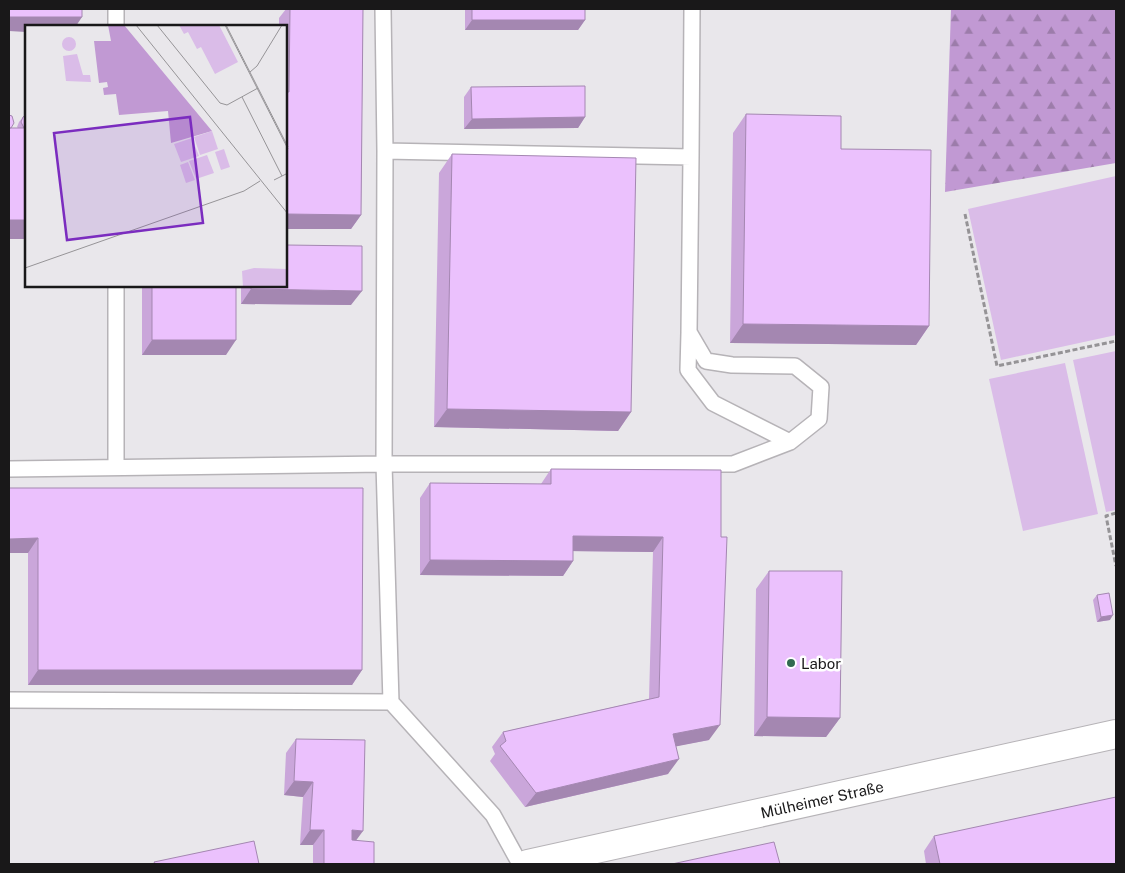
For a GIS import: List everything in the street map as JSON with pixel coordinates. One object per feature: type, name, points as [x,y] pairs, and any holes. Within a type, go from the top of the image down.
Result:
[{"type":"street","name":"Mülheimer Straße","points":[[528,864],[1116,734]]},
{"type":"lane","points":[[116,9],[116,25]]},
{"type":"lane","points":[[383,9],[385,150],[384,464],[391,702],[493,815],[520,864]]},
{"type":"lane","points":[[692,9],[688,370],[713,404],[790,442]]},
{"type":"lane","points":[[385,150],[691,157]]},
{"type":"lane","points":[[116,288],[116,467]]},
{"type":"lane","points":[[9,469],[384,464],[733,464],[790,442],[819,419],[820,387],[795,366],[732,365],[706,361],[689,332]]},
{"type":"lane","points":[[9,700],[391,702]]},
{"type":"path","points":[[964,214],[997,366],[1116,341]]},
{"type":"path","points":[[1116,513],[1106,516],[1116,566]]},
{"type":"green space","points":[[951,9],[1116,9],[1116,163],[945,192]]},
{"type":"shaded area","points":[[1116,176],[1116,335],[1001,360],[968,209]]},
{"type":"shaded area","points":[[1116,351],[1116,510],[1106,512],[1073,360]]},
{"type":"shaded area","points":[[1065,363],[1098,514],[1023,531],[989,379]]},
{"type":"building","points":[[9,9],[82,9],[82,17],[9,17]]},
{"type":"building","points":[[290,9],[363,9],[361,215],[288,214]]},
{"type":"building","points":[[472,9],[585,9],[585,20],[472,20]]},
{"type":"building","points":[[585,86],[585,117],[472,119],[471,87]]},
{"type":"building","points":[[746,114],[841,116],[841,149],[931,150],[929,326],[743,324]]},
{"type":"building","points":[[9,115],[12,116],[14,123],[11,128],[9,128]]},
{"type":"building","points":[[25,116],[25,128],[21,122]]},
{"type":"building","points":[[9,128],[25,128],[25,220],[9,220]]},
{"type":"building","points":[[452,154],[636,158],[631,412],[447,409]]},
{"type":"building","points":[[288,245],[362,246],[362,291],[251,289],[288,288]]},
{"type":"building","points":[[152,288],[236,288],[236,340],[152,340]]},
{"type":"building","points":[[551,469],[721,470],[721,537],[727,537],[720,725],[673,734],[679,759],[536,793],[500,746],[506,741],[503,732],[659,697],[663,537],[573,536],[573,561],[430,560],[430,483],[551,484]]},
{"type":"building","points":[[9,488],[363,488],[362,670],[38,670],[38,538],[9,539]]},
{"type":"building","name":"Labor","points":[[769,571],[842,571],[840,718],[767,717]]},
{"type":"building","points":[[1109,593],[1113,615],[1101,617],[1097,595]]},
{"type":"building","points":[[296,739],[365,740],[363,831],[352,830],[352,840],[374,842],[374,864],[324,864],[324,830],[310,830],[313,782],[294,781]]},
{"type":"building","points":[[1116,797],[1116,864],[940,864],[934,836]]},
{"type":"building","points":[[254,841],[259,864],[155,864],[154,862]]},
{"type":"building","points":[[774,842],[780,864],[672,864]]},
{"type":"place","name":"Labor","points":[[791,663]]}]
